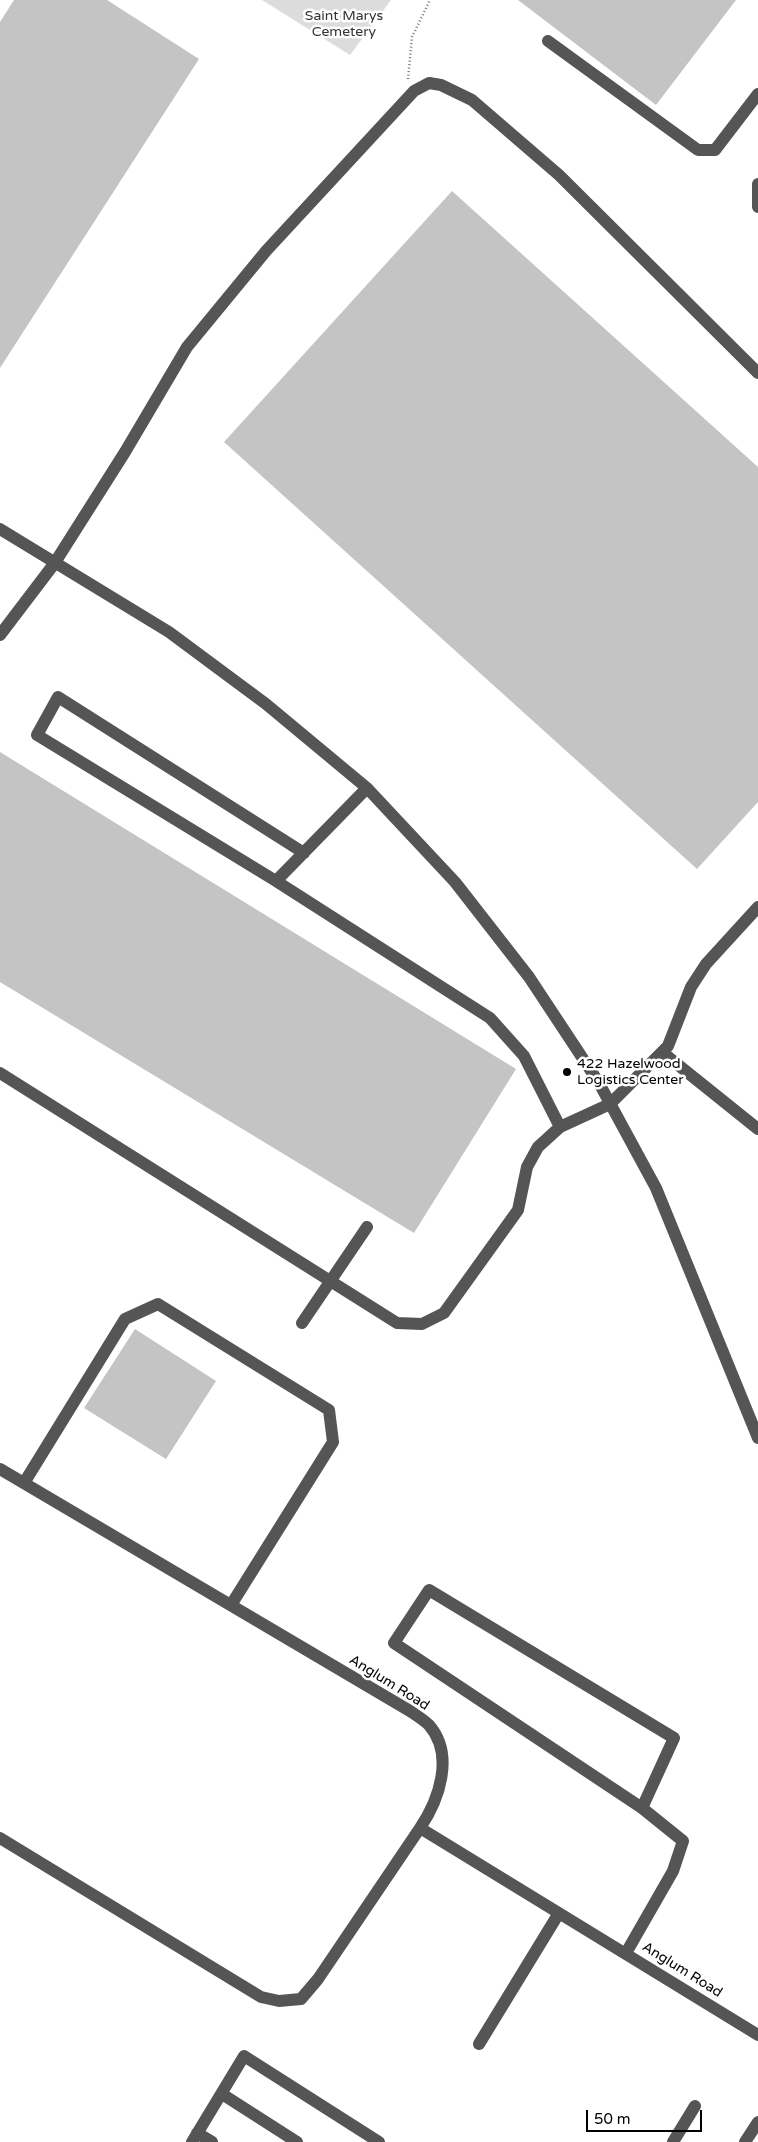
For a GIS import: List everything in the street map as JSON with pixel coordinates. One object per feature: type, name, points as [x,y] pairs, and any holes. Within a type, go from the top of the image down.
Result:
[{"type":"street","points":[[548,41],[698,150],[715,150],[758,94]]},
{"type":"street","points":[[0,635],[54,564],[125,452],[187,347],[266,251],[414,91],[429,83],[441,85],[472,100],[559,175],[758,373]]},
{"type":"street","points":[[758,184],[758,207]]},
{"type":"street","points":[[0,530],[169,632],[266,704],[367,788],[455,882],[512,955],[599,1083],[656,1188],[758,1438]]},
{"type":"street","points":[[304,853],[58,697],[37,735],[276,881],[490,1018],[524,1056],[560,1126]]},
{"type":"street","points":[[276,881],[367,788]]},
{"type":"street","points":[[0,1073],[397,1323],[422,1324],[444,1313],[518,1210],[527,1167],[538,1146],[560,1126],[610,1104],[668,1046],[696,979],[706,964],[758,907]]},
{"type":"street","points":[[662,1052],[758,1130]]},
{"type":"street","points":[[302,1323],[367,1227]]},
{"type":"street","points":[[24,1483],[125,1319],[158,1304],[330,1410],[333,1442],[232,1605]]},
{"type":"street","name":"Anglum Road","points":[[0,1469],[410,1711],[429,1726],[438,1742],[442,1767],[441,1788],[429,1815],[420,1828],[758,2034]]},
{"type":"street","points":[[626,1954],[673,1871],[683,1842],[642,1808],[394,1643],[429,1590],[674,1738],[642,1808]]},
{"type":"street","points":[[0,1838],[261,1997],[279,2001],[301,1999],[318,1979],[420,1828]]},
{"type":"street","points":[[479,2044],[559,1913]]},
{"type":"street","points":[[212,2142],[194,2138],[244,2056],[379,2142]]},
{"type":"street","points":[[222,2094],[297,2142]]},
{"type":"street","points":[[673,2142],[695,2106]]},
{"type":"street","points":[[745,2142],[758,2122]]},
{"type":"path","points":[[414,91],[408,77],[412,37],[430,0]]},
{"type":"green space","name":"Saint Marys Cemetery","points":[[262,0],[391,0],[350,55]]},
{"type":"building","points":[[14,0],[107,0],[199,59],[0,368],[0,22]]},
{"type":"building","points":[[518,0],[736,0],[656,105]]},
{"type":"building","points":[[452,191],[758,467],[758,802],[697,869],[224,442]]},
{"type":"building","points":[[0,752],[516,1069],[414,1233],[0,982]]},
{"type":"building","points":[[135,1329],[216,1381],[166,1459],[84,1408]]},
{"type":"place","name":"422 Hazelwood Logistics Center","points":[[567,1072]]}]
